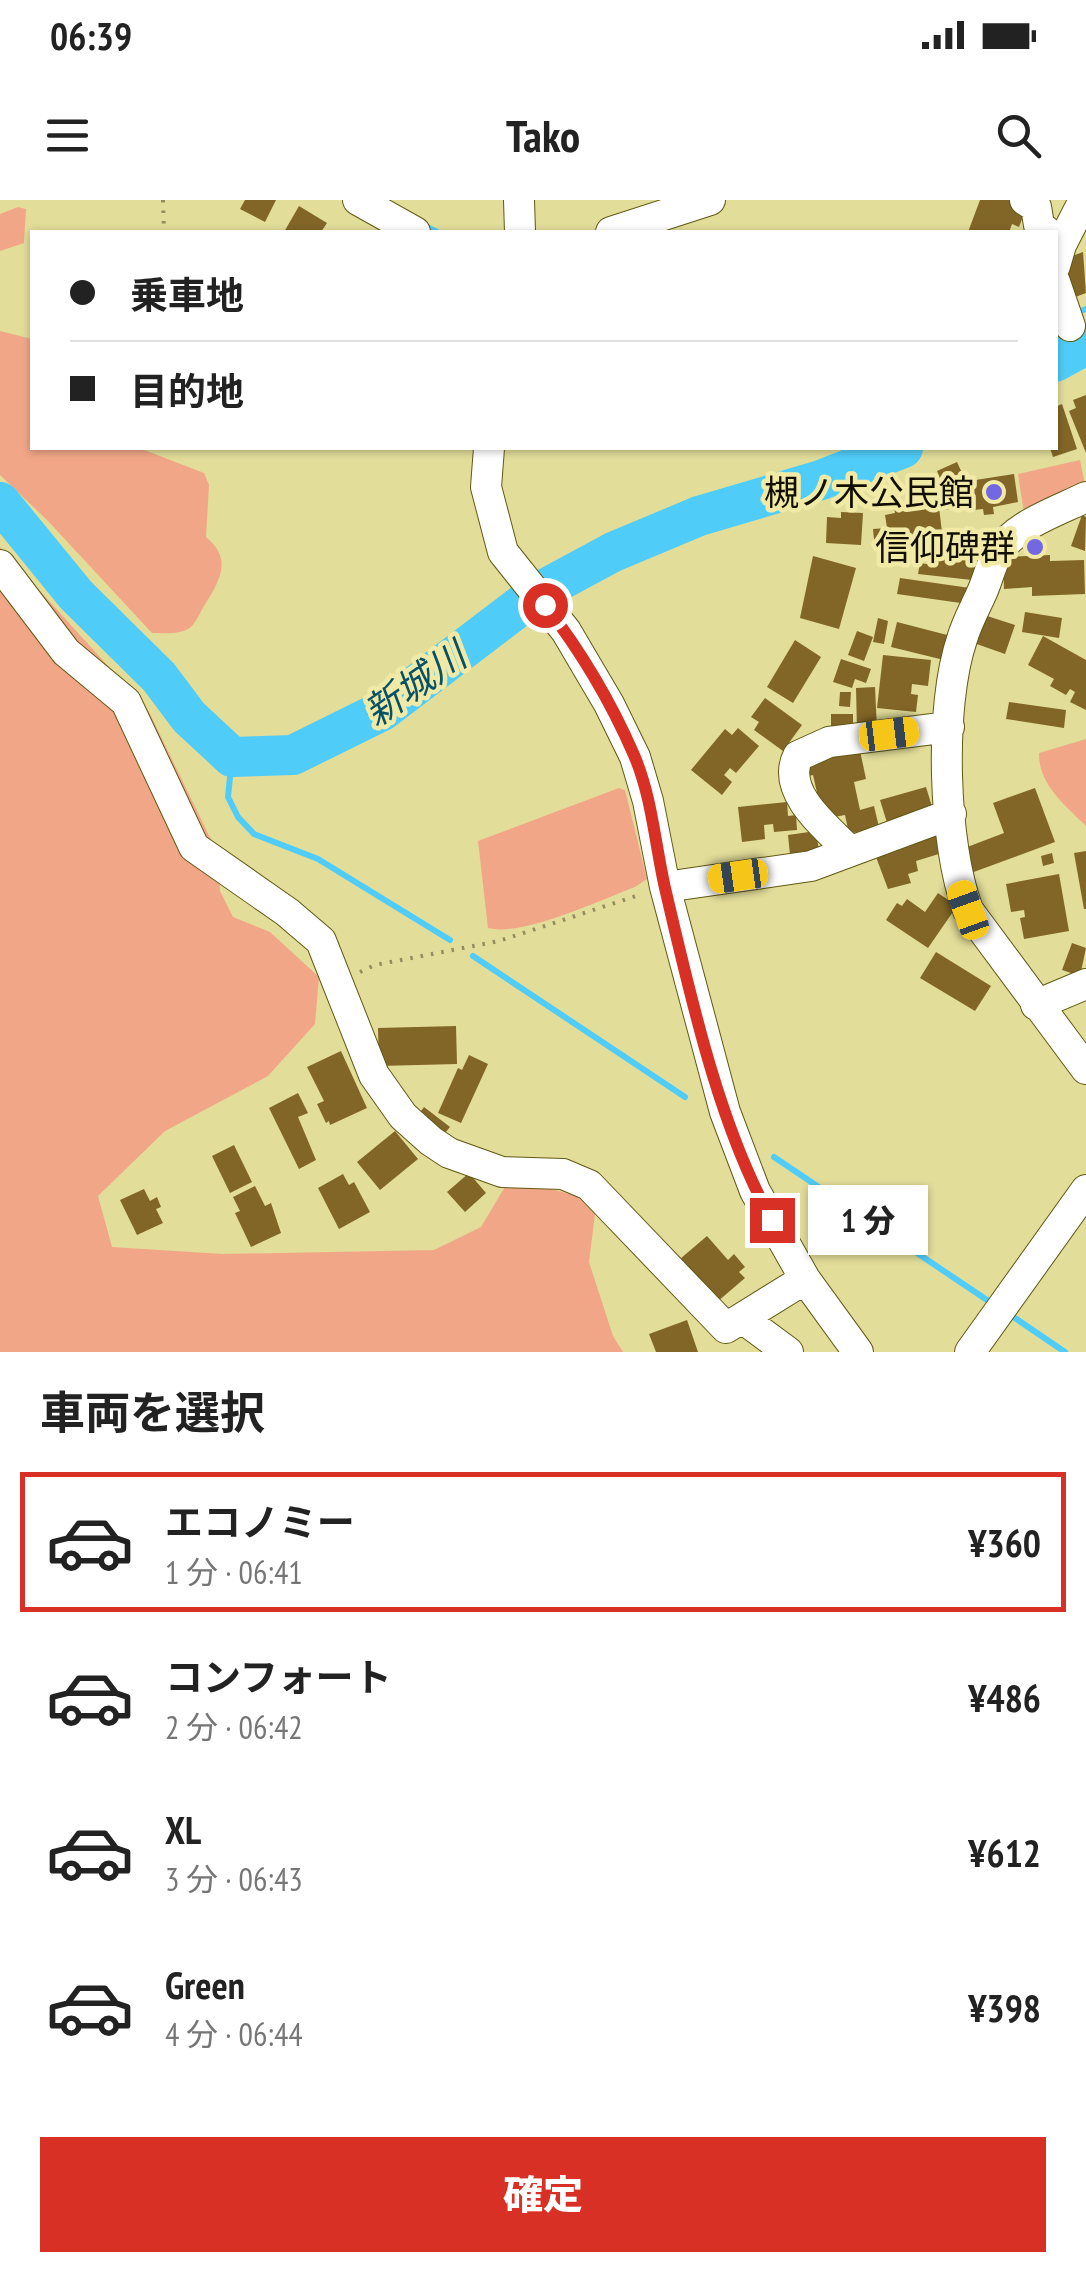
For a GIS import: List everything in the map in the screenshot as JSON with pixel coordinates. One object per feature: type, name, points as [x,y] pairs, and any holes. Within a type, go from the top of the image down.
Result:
[{"type":"street","points":[[358,200],[410,230]]},
{"type":"street","points":[[519,200],[520,230]]},
{"type":"street","points":[[617,230],[710,200]]},
{"type":"street","points":[[1025,200],[1036,207],[1043,230]]},
{"type":"street","points":[[1058,240],[1084,200]]},
{"type":"street","points":[[1058,291],[1070,326]]},
{"type":"street","points":[[489,450],[486,488],[504,552],[566,631],[635,758],[725,1112],[755,1191],[805,1279],[858,1352]]},
{"type":"street","points":[[1086,497],[1026,527],[998,552],[961,639],[950,696],[949,727],[950,814],[958,883],[968,910],[1086,1069]]},
{"type":"street","points":[[0,565],[66,652],[126,702],[194,847],[287,912],[321,941],[374,1075],[403,1116],[431,1141],[502,1172],[563,1174],[589,1186],[726,1328],[805,1279]]},
{"type":"street","points":[[850,851],[809,811],[794,772],[798,756],[828,742],[949,727]]},
{"type":"street","points":[[665,887],[811,866],[950,814]]},
{"type":"street","points":[[1036,1005],[1086,984]]},
{"type":"street","points":[[970,1352],[1086,1190]]},
{"type":"street","points":[[742,1318],[788,1352]]},
{"type":"path","points":[[163,200],[164,230]]},
{"type":"path","points":[[338,983],[375,966],[499,941],[665,887]]},
{"type":"shaded area","points":[[18,207],[26,209],[24,243],[0,251],[0,214]]},
{"type":"shaded area","points":[[0,331],[30,338],[30,450],[144,450],[204,473],[209,485],[206,537],[219,554],[221,570],[215,588],[191,627],[152,633],[0,475]]},
{"type":"shaded area","points":[[1080,460],[1085,485],[1024,513],[1018,474]]},
{"type":"shaded area","points":[[0,547],[148,710],[218,854],[220,891],[233,917],[270,932],[319,977],[315,1024],[268,1076],[165,1131],[98,1196],[112,1247],[223,1254],[434,1250],[481,1227],[506,1185],[527,1183],[578,1196],[595,1214],[589,1262],[613,1336],[623,1352],[0,1352]]},
{"type":"shaded area","points":[[1086,739],[1086,826],[1048,784],[1039,753]]},
{"type":"shaded area","points":[[619,788],[625,790],[647,879],[541,922],[488,928],[478,841]]},
{"type":"building","points":[[245,200],[276,200],[265,222],[240,209]]},
{"type":"building","points":[[980,200],[1011,200],[1027,206],[1019,227],[1012,224],[1010,230],[969,230]]},
{"type":"building","points":[[299,206],[327,223],[322,230],[285,230]]},
{"type":"building","points":[[1083,252],[1086,293],[1070,299],[1061,260]]},
{"type":"building","points":[[1086,395],[1086,453],[1069,411],[1076,408],[1073,400]]},
{"type":"building","points":[[1062,404],[1077,449],[1053,457],[1051,450],[1058,450],[1058,406]]},
{"type":"building","points":[[957,462],[962,473],[941,481],[937,471]]},
{"type":"building","name":"槻ノ木公民館","points":[[1014,474],[1018,502],[993,507],[994,514],[974,510],[969,481]]},
{"type":"building","points":[[961,482],[964,507],[943,510],[939,485]]},
{"type":"building","points":[[938,499],[942,532],[921,539],[922,544],[875,550],[873,529],[887,528],[885,515],[895,513],[894,505]]},
{"type":"building","points":[[841,512],[863,513],[861,545],[826,543],[827,517],[841,518]]},
{"type":"building","points":[[1082,515],[1086,517],[1085,551],[1071,546]]},
{"type":"building","points":[[1027,538],[1042,538],[1042,551],[1028,551]]},
{"type":"building","points":[[961,539],[986,542],[981,581],[918,574],[920,563],[933,565],[934,556],[951,557],[953,544],[961,544]]},
{"type":"building","points":[[1050,555],[1050,561],[1084,560],[1085,594],[1032,596],[1032,587],[1004,589],[1003,557]]},
{"type":"building","points":[[813,556],[856,568],[839,629],[800,618]]},
{"type":"building","points":[[900,578],[970,588],[968,604],[897,594]]},
{"type":"building","points":[[1025,612],[1062,618],[1059,638],[1022,632]]},
{"type":"building","points":[[981,614],[1015,625],[1005,654],[971,642]]},
{"type":"building","points":[[878,618],[888,621],[884,644],[873,642]]},
{"type":"building","points":[[897,622],[951,636],[944,660],[891,647]]},
{"type":"building","points":[[857,631],[873,637],[864,661],[848,655]]},
{"type":"building","points":[[1043,636],[1086,660],[1086,710],[1070,702],[1075,692],[1070,689],[1066,695],[1050,686],[1054,679],[1028,665]]},
{"type":"building","points":[[795,640],[821,657],[793,703],[767,687]]},
{"type":"building","points":[[883,655],[931,660],[928,686],[912,684],[911,694],[918,695],[916,712],[877,708]]},
{"type":"building","points":[[841,659],[871,669],[866,683],[855,679],[852,688],[833,682]]},
{"type":"building","points":[[875,687],[877,729],[857,730],[856,688]]},
{"type":"building","points":[[840,692],[851,692],[850,707],[839,706]]},
{"type":"building","points":[[765,698],[802,725],[783,751],[754,730],[759,722],[751,717]]},
{"type":"building","points":[[1009,702],[1066,710],[1064,728],[1006,719]]},
{"type":"building","points":[[831,714],[853,714],[853,732],[831,732]]},
{"type":"building","points":[[738,728],[759,746],[736,773],[730,768],[724,775],[732,782],[722,795],[691,770],[725,729],[732,735]]},
{"type":"building","points":[[858,741],[866,779],[854,782],[860,810],[874,806],[879,827],[849,834],[845,815],[823,819],[813,775],[799,778],[797,765]]},
{"type":"building","points":[[926,787],[934,813],[888,826],[880,800]]},
{"type":"building","points":[[1035,788],[1055,842],[971,873],[962,849],[1004,833],[993,803]]},
{"type":"building","points":[[787,802],[788,816],[796,815],[797,830],[774,832],[773,824],[764,825],[765,839],[742,842],[738,807]]},
{"type":"building","points":[[816,831],[819,851],[790,855],[788,835]]},
{"type":"building","points":[[936,831],[942,853],[916,861],[918,871],[908,874],[911,883],[888,889],[873,849]]},
{"type":"building","points":[[1086,851],[1086,909],[1084,909],[1074,853]]},
{"type":"building","points":[[1052,853],[1054,863],[1043,866],[1041,856]]},
{"type":"building","points":[[1059,874],[1069,931],[1024,939],[1020,918],[1025,917],[1024,910],[1011,912],[1006,884]]},
{"type":"building","points":[[938,893],[957,906],[928,948],[886,920],[897,903],[902,906],[907,899],[925,912]]},
{"type":"building","points":[[1072,943],[1086,948],[1080,976],[1062,970]]},
{"type":"building","points":[[936,952],[991,986],[975,1011],[920,978]]},
{"type":"building","points":[[456,1026],[457,1064],[379,1066],[378,1028]]},
{"type":"building","points":[[341,1051],[367,1108],[330,1125],[317,1104],[324,1101],[307,1067]]},
{"type":"building","points":[[469,1055],[488,1064],[461,1123],[438,1113],[458,1068],[462,1070]]},
{"type":"building","points":[[298,1093],[308,1113],[298,1117],[316,1160],[299,1169],[269,1108]]},
{"type":"building","points":[[424,1107],[450,1127],[441,1138],[415,1119]]},
{"type":"building","points":[[395,1131],[418,1159],[380,1190],[357,1162]]},
{"type":"building","points":[[234,1145],[252,1182],[230,1193],[212,1156]]},
{"type":"building","points":[[469,1173],[486,1193],[465,1212],[447,1192]]},
{"type":"building","points":[[343,1174],[349,1185],[354,1182],[370,1212],[339,1229],[318,1188]]},
{"type":"building","points":[[255,1186],[265,1206],[271,1203],[281,1233],[251,1247],[235,1213],[240,1211],[233,1197]]},
{"type":"building","points":[[144,1189],[150,1201],[157,1197],[161,1207],[156,1209],[163,1223],[137,1235],[120,1200]]},
{"type":"building","points":[[707,1236],[728,1260],[734,1254],[745,1267],[739,1272],[745,1278],[717,1302],[680,1259]]},
{"type":"building","points":[[687,1320],[698,1352],[656,1352],[649,1334]]},
{"type":"waterway","points":[[425,226],[433,230]]},
{"type":"waterway","name":"新城川","points":[[1058,360],[1086,345]]},
{"type":"waterway","name":"新城川","points":[[0,502],[76,595],[159,677],[189,717],[232,757],[293,755],[382,711],[537,593],[613,552],[699,516],[821,480],[898,450]]},
{"type":"waterway","points":[[232,757],[228,797],[238,817],[254,834],[318,859],[450,940]]},
{"type":"waterway","points":[[473,956],[685,1097]]},
{"type":"waterway","points":[[774,1157],[990,1302]]},
{"type":"waterway","points":[[1009,1314],[1065,1352]]},
{"type":"place","name":"槻ノ木公民館","points":[[994,492]]},
{"type":"place","name":"信仰碑群","points":[[1035,547]]},
{"type":"route","points":[[545,605],[566,631],[609,704],[635,758],[725,1112],[755,1191],[772,1220]]}]
